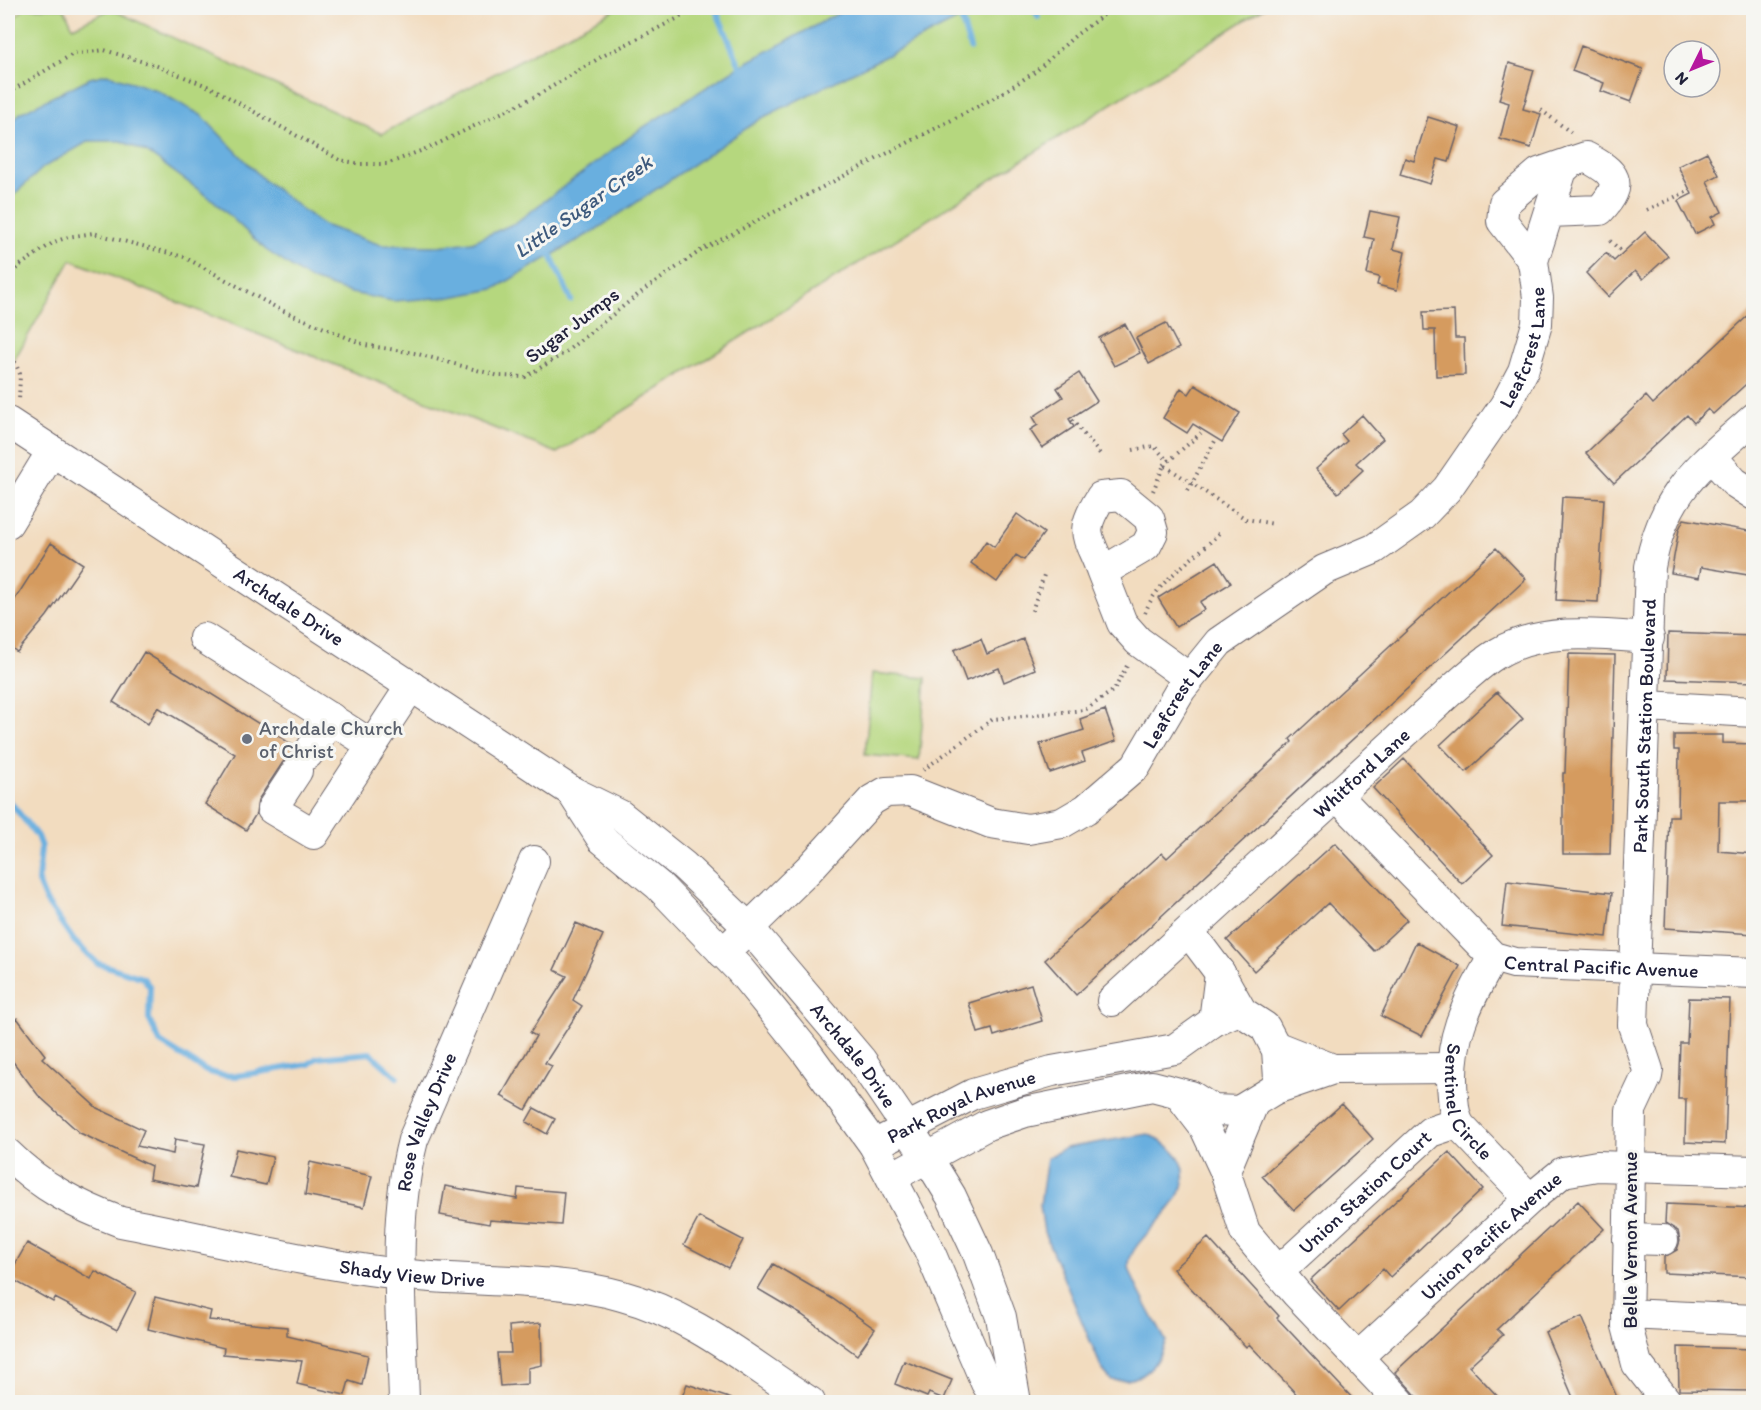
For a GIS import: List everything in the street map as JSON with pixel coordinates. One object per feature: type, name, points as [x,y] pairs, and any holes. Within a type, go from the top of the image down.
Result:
[{"type":"street","points":[[1549,212],[1600,210],[1613,196],[1615,181],[1607,168],[1572,148]]},
{"type":"street","points":[[1533,261],[1562,170],[1572,148]]},
{"type":"street","points":[[1533,261],[1502,221],[1504,203],[1572,148]]},
{"type":"street","name":"Leafcrest Lane","points":[[723,953],[750,929],[872,800],[886,792],[910,791],[992,823],[1028,829],[1062,823],[1086,809],[1136,766],[1188,678],[1219,642],[1324,570],[1374,549],[1422,515],[1447,489],[1505,405],[1523,371],[1537,324],[1538,298],[1533,261]]},
{"type":"street","name":"Park South Station Boulevard","points":[[1648,1070],[1633,1025],[1650,567],[1656,534],[1667,509],[1688,478],[1754,418]]},
{"type":"street","name":"Archdale Drive","points":[[9,423],[571,791],[620,815],[684,866],[750,929],[861,1060],[927,1156],[951,1196],[978,1254],[1001,1317],[1016,1402]]},
{"type":"street","points":[[8,547],[15,535],[8,523],[52,451]]},
{"type":"street","points":[[1712,456],[1734,482],[1754,495]]},
{"type":"street","points":[[1102,572],[1127,629],[1138,641],[1188,678]]},
{"type":"street","name":"Whitford Lane","points":[[1112,1001],[1338,797],[1454,688],[1499,652],[1522,642],[1548,636],[1648,638]]},
{"type":"street","points":[[204,638],[372,745]]},
{"type":"street","points":[[331,718],[272,809],[314,834],[411,686]]},
{"type":"street","points":[[1646,706],[1754,712]]},
{"type":"street","name":"Archdale Drive","points":[[571,791],[602,839],[658,886],[723,953],[805,1050],[874,1145],[929,1250],[986,1383],[998,1402]]},
{"type":"street","name":"Central Pacific Avenue","points":[[1338,797],[1492,957],[1514,963],[1754,973]]},
{"type":"street","name":"Rose Valley Drive","points":[[404,1402],[401,1273],[403,1177],[413,1140],[534,861]]},
{"type":"street","points":[[1189,932],[1220,973],[1242,1012],[1265,1026],[1275,1046],[1279,1078],[1264,1096],[1225,1171]]},
{"type":"street","name":"Sentinel Circle","points":[[1492,957],[1458,1025],[1451,1068],[1457,1123],[1530,1199]]},
{"type":"street","points":[[1214,1021],[1220,973]]},
{"type":"street","name":"Park Royal Avenue","points":[[874,1145],[973,1094],[1052,1071],[1175,1049],[1214,1021],[1234,1012],[1242,1012]]},
{"type":"street","points":[[1275,1046],[1333,1069],[1451,1068]]},
{"type":"street","name":"Park Royal Avenue","points":[[892,1177],[987,1125],[1026,1112],[1152,1086],[1191,1096],[1213,1110],[1239,1111],[1264,1096],[1333,1069]]},
{"type":"street","name":"Belle Vernon Avenue","points":[[1648,1070],[1631,1110],[1627,1326],[1637,1364],[1667,1402]]},
{"type":"street","name":"Park Royal Avenue","points":[[1052,1071],[1059,1106]]},
{"type":"street","points":[[1179,1093],[1205,1128],[1225,1171],[1245,1232],[1278,1272],[1400,1402]]},
{"type":"street","name":"Union Station Court","points":[[1278,1272],[1430,1132],[1457,1123]]},
{"type":"street","name":"Shady View Drive","points":[[8,1154],[46,1188],[82,1207],[121,1222],[401,1273],[579,1287],[623,1296],[666,1311],[706,1332],[807,1402]]},
{"type":"street","name":"Union Pacific Avenue","points":[[1358,1357],[1530,1199],[1563,1172],[1575,1168],[1631,1167],[1754,1171]]},
{"type":"street","points":[[1628,1239],[1663,1240]]},
{"type":"street","points":[[1627,1314],[1754,1320]]},
{"type":"path","points":[[8,93],[73,54],[93,50],[109,52],[212,88],[339,160],[361,164],[382,164],[433,146],[538,95],[601,57],[698,8]]},
{"type":"path","name":"Sugar Jumps","points":[[8,278],[19,266],[54,242],[93,233],[184,257],[281,310],[365,345],[414,353],[499,376],[525,377],[563,354],[640,293],[704,249],[994,98],[1035,72],[1076,35],[1113,8]]},
{"type":"path","points":[[1541,110],[1572,148]]},
{"type":"path","points":[[1647,210],[1688,191]]},
{"type":"path","points":[[1610,241],[1621,251]]},
{"type":"path","points":[[8,345],[20,374],[19,403],[9,423]]},
{"type":"path","points":[[1072,420],[1101,455]]},
{"type":"path","points":[[1152,492],[1166,463],[1201,433]]},
{"type":"path","points":[[1188,490],[1215,441]]},
{"type":"path","points":[[1133,450],[1154,446],[1166,463],[1246,519],[1274,524]]},
{"type":"path","points":[[1143,617],[1152,599],[1166,582],[1220,532]]},
{"type":"path","points":[[1032,611],[1045,572]]},
{"type":"path","points":[[921,772],[993,719],[1085,710],[1114,690],[1132,653]]},
{"type":"green space","points":[[25,8],[64,8],[73,27],[111,9],[382,134],[617,8],[1264,8],[557,453],[71,260],[8,371],[8,23]]},
{"type":"green space","points":[[872,673],[926,678],[919,760],[865,755]]},
{"type":"water","name":"Little Sugar Creek","points":[[848,8],[982,8],[762,118],[597,229],[494,289],[451,297],[393,301],[351,293],[309,279],[266,250],[214,201],[148,153],[121,141],[89,141],[44,167],[8,200],[8,127],[20,113],[90,78],[107,74],[156,90],[201,115],[264,180],[323,225],[381,245],[438,246],[472,242],[515,223],[642,128],[740,66]]},
{"type":"water","points":[[1148,1134],[1173,1151],[1182,1162],[1184,1169],[1181,1190],[1174,1203],[1137,1246],[1131,1256],[1129,1266],[1139,1291],[1166,1341],[1158,1359],[1146,1372],[1131,1379],[1111,1380],[1102,1369],[1044,1232],[1040,1205],[1047,1158],[1065,1148]]},
{"type":"building","points":[[1581,46],[1643,69],[1631,102],[1601,91],[1604,83],[1572,71]]},
{"type":"building","points":[[1509,63],[1534,70],[1523,109],[1541,114],[1531,148],[1500,139],[1509,103],[1499,100]]},
{"type":"building","points":[[1428,117],[1460,127],[1449,162],[1438,159],[1430,184],[1400,175],[1405,158],[1414,161]]},
{"type":"building","points":[[1707,152],[1719,175],[1707,181],[1722,212],[1712,217],[1715,224],[1695,234],[1678,201],[1692,194],[1678,166]]},
{"type":"building","points":[[1370,211],[1400,217],[1393,249],[1405,252],[1397,290],[1377,285],[1379,277],[1367,274],[1374,239],[1364,237]]},
{"type":"building","points":[[1645,232],[1668,256],[1643,279],[1635,271],[1608,297],[1586,273],[1606,253],[1614,261]]},
{"type":"building","points":[[1754,310],[1754,377],[1713,414],[1708,409],[1694,423],[1687,415],[1614,483],[1586,453],[1646,396],[1653,404]]},
{"type":"building","points":[[1454,311],[1455,338],[1464,338],[1465,375],[1436,376],[1435,330],[1424,330],[1423,312]]},
{"type":"building","points":[[1166,323],[1179,348],[1149,364],[1136,338]]},
{"type":"building","points":[[1125,324],[1140,353],[1114,366],[1099,338]]},
{"type":"building","points":[[1079,373],[1097,401],[1069,419],[1074,427],[1042,448],[1030,430],[1038,425],[1033,417],[1063,397],[1057,388]]},
{"type":"building","points":[[1195,385],[1240,413],[1222,442],[1193,424],[1187,433],[1163,418],[1181,388],[1189,394]]},
{"type":"building","points":[[1362,415],[1383,439],[1356,463],[1363,470],[1338,493],[1316,469],[1347,441],[1341,434]]},
{"type":"building","points":[[1562,497],[1604,499],[1598,602],[1556,600]]},
{"type":"building","points":[[1017,514],[1044,533],[1024,560],[1016,555],[997,582],[971,563],[986,541],[994,547]]},
{"type":"building","points":[[1684,519],[1754,532],[1754,576],[1701,567],[1699,578],[1671,573],[1679,529]]},
{"type":"building","points":[[51,543],[83,564],[47,616],[17,652],[8,645],[8,610]]},
{"type":"building","points":[[1496,548],[1526,579],[1076,995],[1045,960],[1162,853],[1167,858],[1292,742],[1290,739]]},
{"type":"building","points":[[1217,561],[1231,583],[1200,602],[1205,609],[1176,627],[1158,598]]},
{"type":"building","points":[[1668,633],[1754,636],[1754,682],[1667,679]]},
{"type":"building","points":[[981,639],[987,654],[1023,639],[1035,669],[1004,682],[999,668],[966,681],[954,650]]},
{"type":"building","name":"Archdale Church of Christ","points":[[144,652],[293,745],[291,755],[283,762],[258,800],[256,814],[246,830],[205,804],[235,754],[158,707],[148,724],[113,702]]},
{"type":"building","points":[[1569,654],[1615,655],[1610,854],[1563,854],[1563,773],[1565,773]]},
{"type":"building","points":[[1497,692],[1523,719],[1466,772],[1440,745]]},
{"type":"building","points":[[1105,710],[1116,741],[1082,753],[1085,761],[1050,773],[1040,744],[1084,730],[1080,719]]},
{"type":"building","points":[[1674,735],[1723,735],[1723,743],[1754,744],[1754,801],[1719,801],[1718,851],[1754,854],[1754,934],[1665,928],[1669,816],[1678,816],[1679,750],[1674,750]]},
{"type":"building","points":[[1404,759],[1493,855],[1462,884],[1373,788]]},
{"type":"building","points":[[1335,843],[1407,920],[1374,951],[1328,903],[1254,971],[1227,940]]},
{"type":"building","points":[[1507,881],[1612,893],[1607,937],[1502,926]]},
{"type":"building","points":[[576,923],[603,935],[573,1000],[582,1006],[545,1063],[552,1066],[526,1110],[501,1096],[536,1036],[530,1033],[567,976],[554,970]]},
{"type":"building","points":[[1416,942],[1460,966],[1422,1036],[1381,1016]]},
{"type":"building","points":[[1031,984],[1042,1021],[994,1036],[992,1029],[978,1033],[969,1003]]},
{"type":"building","points":[[1689,998],[1730,999],[1725,1144],[1685,1142],[1686,1099],[1678,1099],[1680,1043],[1687,1043]]},
{"type":"building","points":[[17,1018],[45,1055],[42,1058],[97,1108],[144,1130],[137,1146],[173,1154],[175,1139],[205,1144],[196,1188],[149,1179],[151,1166],[80,1133],[38,1095],[8,1055],[8,1025]]},
{"type":"building","points":[[1342,1104],[1373,1139],[1294,1210],[1262,1176]]},
{"type":"building","points":[[534,1108],[555,1119],[547,1134],[526,1122]]},
{"type":"building","points":[[236,1149],[273,1157],[266,1185],[229,1177]]},
{"type":"building","points":[[1449,1152],[1483,1189],[1390,1277],[1383,1269],[1339,1311],[1310,1280]]},
{"type":"building","points":[[310,1162],[372,1176],[364,1207],[305,1195]]},
{"type":"building","points":[[445,1186],[517,1199],[518,1188],[564,1192],[561,1225],[490,1220],[489,1224],[440,1215]]},
{"type":"building","points":[[1578,1201],[1604,1229],[1497,1329],[1503,1335],[1469,1366],[1503,1402],[1422,1402],[1395,1372]]},
{"type":"building","points":[[1666,1204],[1754,1208],[1754,1277],[1664,1273],[1664,1257],[1677,1250],[1680,1241],[1678,1231],[1665,1223]]},
{"type":"building","points":[[699,1217],[743,1240],[728,1268],[684,1245]]},
{"type":"building","points":[[1208,1238],[1279,1316],[1277,1318],[1356,1402],[1304,1402],[1249,1344],[1246,1347],[1173,1269]]},
{"type":"building","points":[[27,1243],[91,1279],[95,1271],[136,1292],[117,1330],[55,1298],[53,1302],[8,1277]]},
{"type":"building","points":[[773,1264],[833,1299],[875,1329],[857,1355],[802,1315],[758,1289]]},
{"type":"building","points":[[155,1297],[211,1311],[209,1320],[287,1327],[287,1336],[368,1355],[362,1385],[349,1381],[345,1395],[297,1384],[302,1361],[223,1354],[224,1348],[148,1329]]},
{"type":"building","points":[[1582,1317],[1619,1402],[1575,1402],[1545,1332]]},
{"type":"building","points":[[541,1323],[542,1365],[528,1368],[528,1384],[500,1386],[497,1353],[511,1353],[509,1326]]},
{"type":"building","points":[[1678,1347],[1754,1349],[1754,1391],[1679,1390]]},
{"type":"building","points":[[904,1361],[952,1380],[944,1399],[929,1393],[927,1397],[895,1384]]},
{"type":"building","points":[[687,1384],[732,1399],[732,1402],[680,1402]]},
{"type":"waterway","points":[[715,8],[743,73]]},
{"type":"waterway","points":[[958,8],[970,48]]},
{"type":"waterway","points":[[1034,8],[1038,17]]},
{"type":"waterway","name":"Little Sugar Creek","points":[[548,249],[571,300]]},
{"type":"waterway","points":[[8,799],[37,836],[41,847],[38,882],[46,901],[74,941],[97,963],[143,978],[150,987],[149,1019],[160,1042],[206,1071],[221,1075],[236,1076],[309,1064],[317,1058],[370,1053],[397,1077]]},
{"type":"place","name":"Archdale Church of Christ","points":[[247,739]]}]
